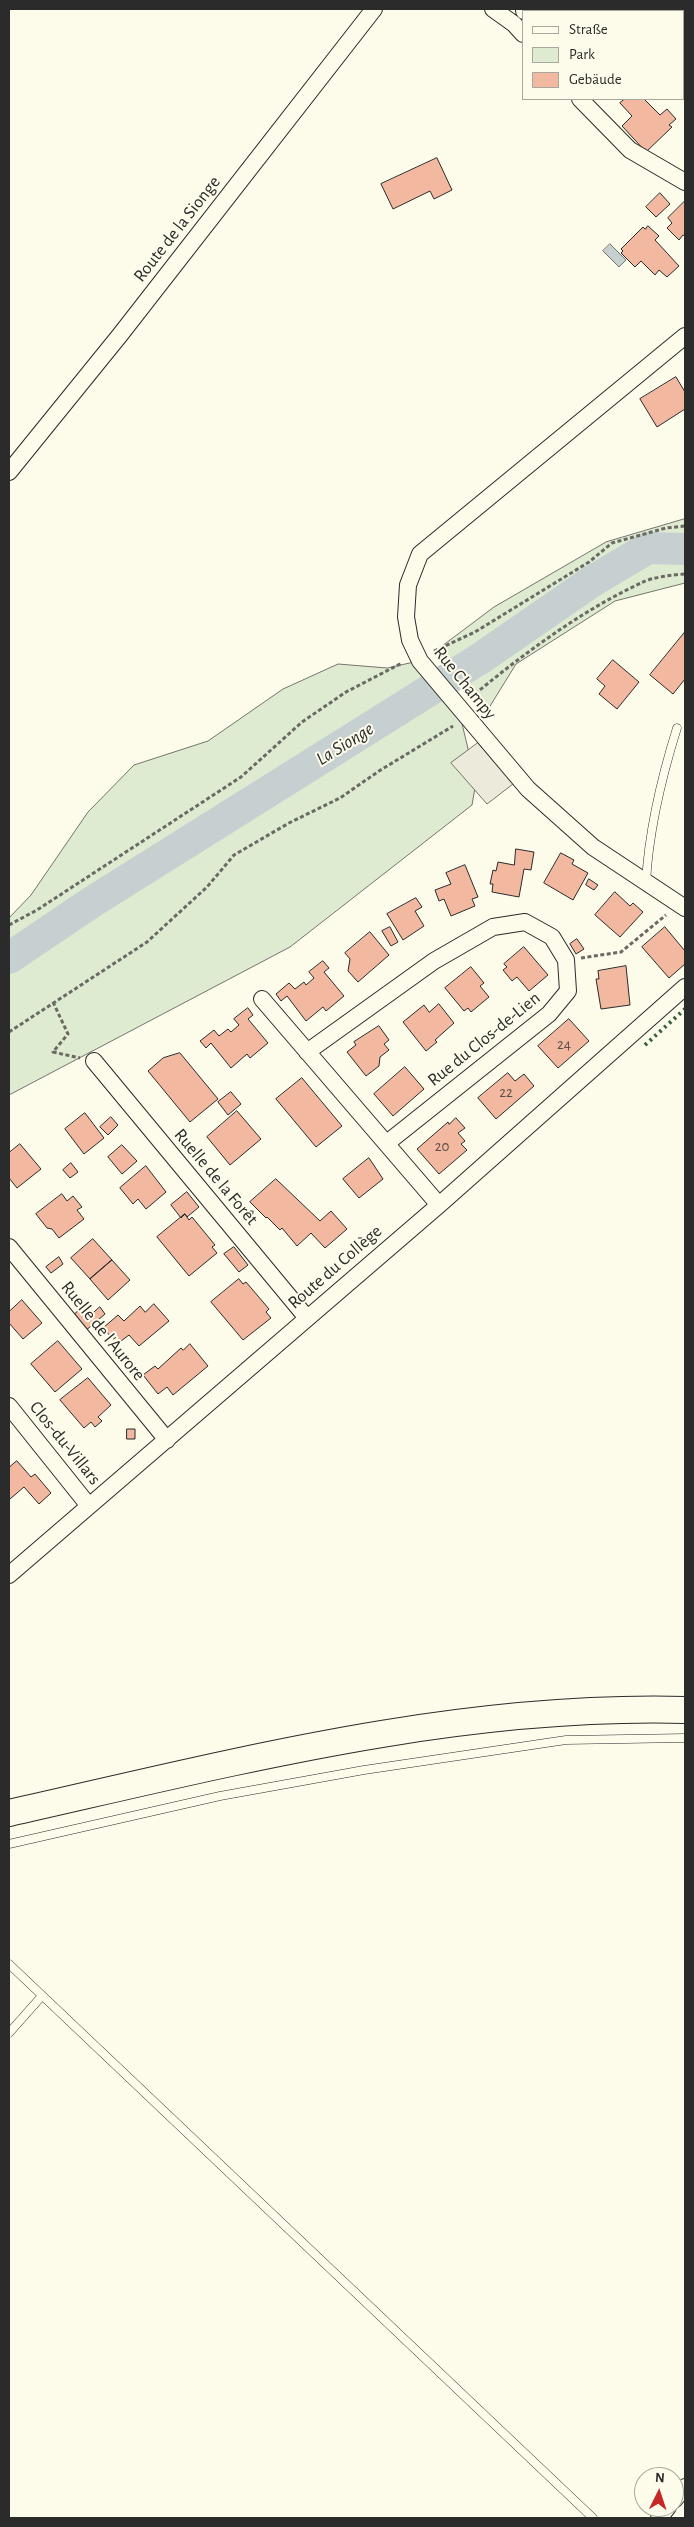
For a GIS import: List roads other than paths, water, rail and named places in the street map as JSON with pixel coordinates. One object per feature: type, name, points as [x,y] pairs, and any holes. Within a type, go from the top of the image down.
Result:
[{"type":"highway","points":[[9,1813],[238,1761],[415,1728],[621,1708],[685,1710]]},
{"type":"street","name":"Route de la Sionge","points":[[9,472],[120,334],[374,9]]},
{"type":"street","points":[[493,9],[522,18]]},
{"type":"street","points":[[581,100],[630,150],[685,182]]},
{"type":"street","name":"Rue Champy","points":[[678,909],[593,847],[528,789],[421,657],[406,617],[408,585],[420,554],[685,336]]},
{"type":"street","name":"Rue du Clos-de-Lien","points":[[307,1052],[434,961],[493,927],[525,922],[552,938],[566,960],[568,991],[549,1014],[387,1143]]},
{"type":"street","name":"Route du Collège","points":[[9,1575],[439,1205],[685,987]]},
{"type":"street","points":[[262,999],[439,1205]]},
{"type":"street","name":"Ruelle de la Forêt","points":[[94,1061],[306,1318]]},
{"type":"street","name":"Ruelle de l'Aurore","points":[[9,1247],[167,1440]]},
{"type":"street","name":"Clos-du-Villars","points":[[9,1406],[89,1506]]},
{"type":"lane","points":[[646,884],[648,848],[656,804],[677,728]]},
{"type":"lane","points":[[9,1844],[220,1796],[364,1770],[566,1740],[685,1738]]},
{"type":"lane","points":[[9,1964],[41,1997],[593,2518]]},
{"type":"lane","points":[[9,2033],[41,1997]]},
{"type":"waterway","name":"La Sionge","points":[[9,958],[92,902],[481,658],[591,582],[648,548],[685,549]]}]
